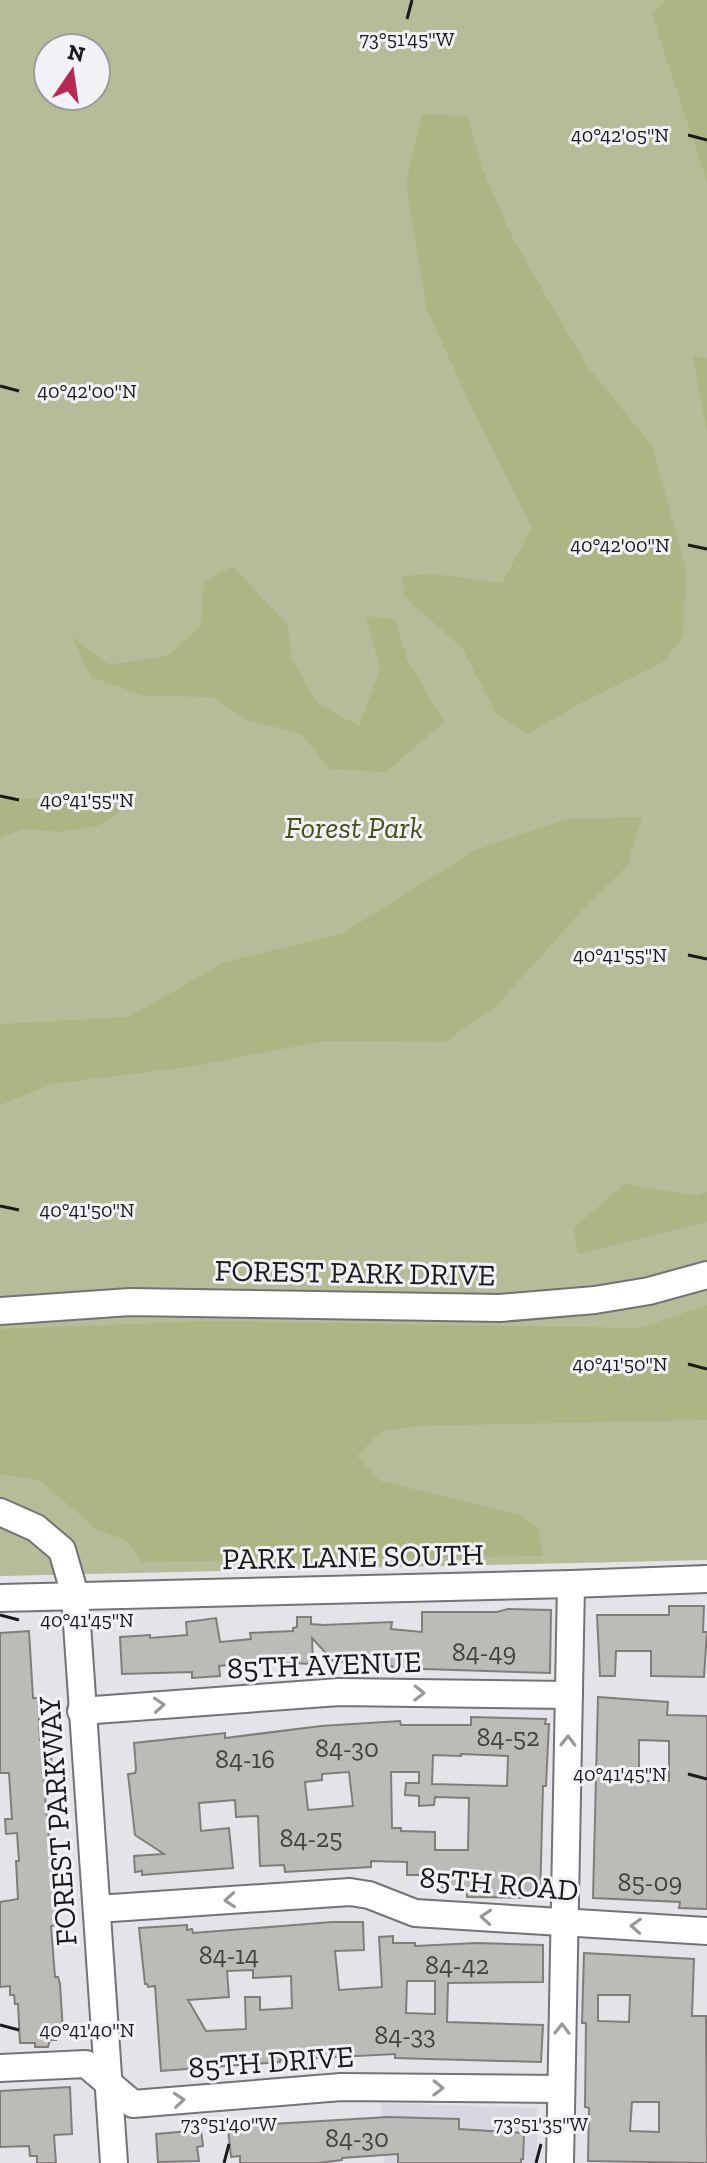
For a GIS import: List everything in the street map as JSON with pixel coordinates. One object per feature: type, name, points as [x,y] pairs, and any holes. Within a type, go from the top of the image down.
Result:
[{"type":"street","name":"FOREST PARK DRIVE","points":[[0,1311],[130,1302],[500,1308],[595,1300],[649,1291],[707,1275]]},
{"type":"street","name":"FOREST PARKWAY","points":[[0,1512],[36,1528],[62,1550],[75,1595],[114,2163]]},
{"type":"street","name":"PARK LANE SOUTH","points":[[0,1598],[707,1579]]},
{"type":"street","points":[[560,2163],[571,1584]]},
{"type":"street","name":"85TH AVENUE","points":[[81,1711],[339,1692],[569,1695]]},
{"type":"street","name":"85TH ROAD","points":[[97,1909],[350,1892],[369,1895],[415,1913],[707,1931]]},
{"type":"street","name":"85TH DRIVE","points":[[0,2068],[86,2064],[133,2104],[341,2087],[561,2089]]},
{"type":"shaded area","points":[[381,2103],[537,2108],[537,2163],[384,2163]]},
{"type":"green space","name":"Forest Park","points":[[0,0],[707,0],[707,1560],[0,1576]]},
{"type":"green space","points":[[667,0],[707,0],[707,181],[652,14]]},
{"type":"green space","points":[[422,114],[468,116],[482,168],[514,241],[587,366],[652,446],[686,569],[683,636],[665,661],[527,734],[495,712],[463,649],[404,596],[403,576],[434,574],[502,583],[532,527],[427,310],[406,183]]},
{"type":"green space","points":[[693,356],[707,358],[707,430],[706,428]]},
{"type":"green space","points":[[232,566],[287,624],[292,660],[318,704],[359,726],[380,669],[366,616],[395,620],[407,659],[444,722],[386,772],[330,769],[301,734],[248,720],[212,697],[145,696],[91,677],[73,638],[109,665],[167,656],[201,627],[204,583]]},
{"type":"green space","points":[[103,795],[120,811],[100,825],[63,832],[24,829],[0,838],[0,800]]},
{"type":"green space","points":[[642,817],[627,866],[583,909],[497,1005],[445,1042],[324,1041],[188,1067],[52,1084],[0,1105],[0,1024],[129,1017],[225,962],[343,933],[476,850],[566,819]]},
{"type":"green space","points":[[624,1184],[697,1196],[707,1192],[707,1222],[578,1254],[574,1228]]},
{"type":"green space","points":[[707,1305],[707,1420],[416,1426],[381,1431],[357,1456],[380,1481],[518,1514],[538,1528],[543,1556],[141,1562],[126,1540],[98,1530],[39,1480],[0,1474],[0,1329],[211,1321],[639,1328]]},
{"type":"building","points":[[669,1606],[704,1606],[703,1632],[707,1632],[704,1677],[651,1676],[651,1651],[616,1651],[615,1676],[600,1676],[597,1615],[669,1615]]},
{"type":"building","points":[[508,1609],[551,1610],[550,1673],[392,1668],[366,1665],[367,1661],[334,1662],[312,1638],[313,1664],[262,1662],[219,1666],[220,1676],[192,1678],[192,1672],[122,1674],[120,1637],[187,1635],[186,1622],[216,1618],[220,1642],[251,1639],[250,1633],[293,1631],[297,1627],[297,1617],[311,1617],[311,1624],[324,1625],[392,1622],[391,1629],[422,1632],[422,1612],[497,1612]]},
{"type":"building","points":[[29,1631],[33,1698],[38,1698],[40,1740],[50,1739],[52,1769],[44,1770],[45,1796],[57,1925],[51,1926],[55,1977],[58,1977],[60,1984],[63,2032],[56,2032],[56,2040],[50,2040],[48,2047],[20,2043],[18,2004],[15,2004],[14,1995],[10,1995],[10,1986],[0,1987],[0,1902],[18,1899],[16,1861],[19,1861],[17,1833],[6,1834],[5,1819],[12,1819],[9,1773],[0,1773],[0,1633]]},
{"type":"building","points":[[598,1697],[668,1702],[667,1715],[707,1716],[707,1909],[679,1908],[680,1902],[593,1898]],"holes":[[[639,1740],[669,1741],[669,1781],[639,1781]]]},
{"type":"building","points":[[471,1717],[546,1719],[545,1724],[549,1724],[546,1786],[543,1786],[540,1898],[467,1897],[467,1890],[422,1886],[422,1875],[407,1875],[407,1862],[371,1861],[371,1867],[285,1872],[284,1865],[260,1866],[258,1816],[236,1817],[235,1800],[199,1803],[201,1831],[229,1828],[233,1868],[142,1875],[142,1871],[135,1872],[134,1856],[164,1854],[135,1835],[128,1774],[135,1773],[136,1769],[134,1743],[225,1733],[225,1738],[321,1726],[400,1721],[401,1725],[471,1725]],"holes":[[[433,1755],[508,1756],[507,1786],[432,1784]],[[349,1772],[353,1806],[308,1810],[305,1782],[322,1780],[322,1774]],[[391,1772],[419,1772],[419,1783],[406,1783],[405,1795],[419,1796],[419,1806],[434,1805],[435,1797],[469,1798],[468,1850],[435,1850],[435,1832],[392,1828]]]},
{"type":"building","points":[[363,1922],[364,1950],[335,1951],[339,1990],[382,1987],[379,1937],[393,1936],[393,1943],[415,1943],[415,1946],[477,1943],[543,1945],[543,1982],[448,1983],[447,2022],[543,2025],[541,2062],[395,2058],[395,2054],[161,2071],[155,1986],[145,1984],[139,1928],[187,1925],[187,1930],[192,1929],[193,1933]],"holes":[[[253,1970],[253,1978],[291,1976],[292,2008],[260,2010],[260,1997],[245,1997],[246,2029],[206,2031],[188,2000],[229,1997],[227,1971]],[[407,1981],[435,1981],[435,2014],[406,2013]]]},
{"type":"building","points":[[584,1953],[694,1959],[692,2016],[706,2016],[707,2163],[588,2161],[586,2023],[582,2023]],"holes":[[[598,1995],[630,1995],[629,2022],[598,2021]],[[632,2102],[659,2102],[659,2132],[630,2131]]]},
{"type":"building","points":[[70,2087],[72,2134],[54,2135],[56,2163],[37,2163],[37,2156],[30,2156],[29,2146],[0,2147],[0,2091]]},
{"type":"building","points":[[388,2117],[459,2119],[459,2129],[524,2133],[523,2159],[521,2163],[398,2163],[398,2154],[318,2163],[240,2163],[240,2156],[231,2157],[228,2129]]},
{"type":"building","points":[[201,2130],[203,2146],[197,2147],[199,2161],[158,2162],[156,2134]]}]
